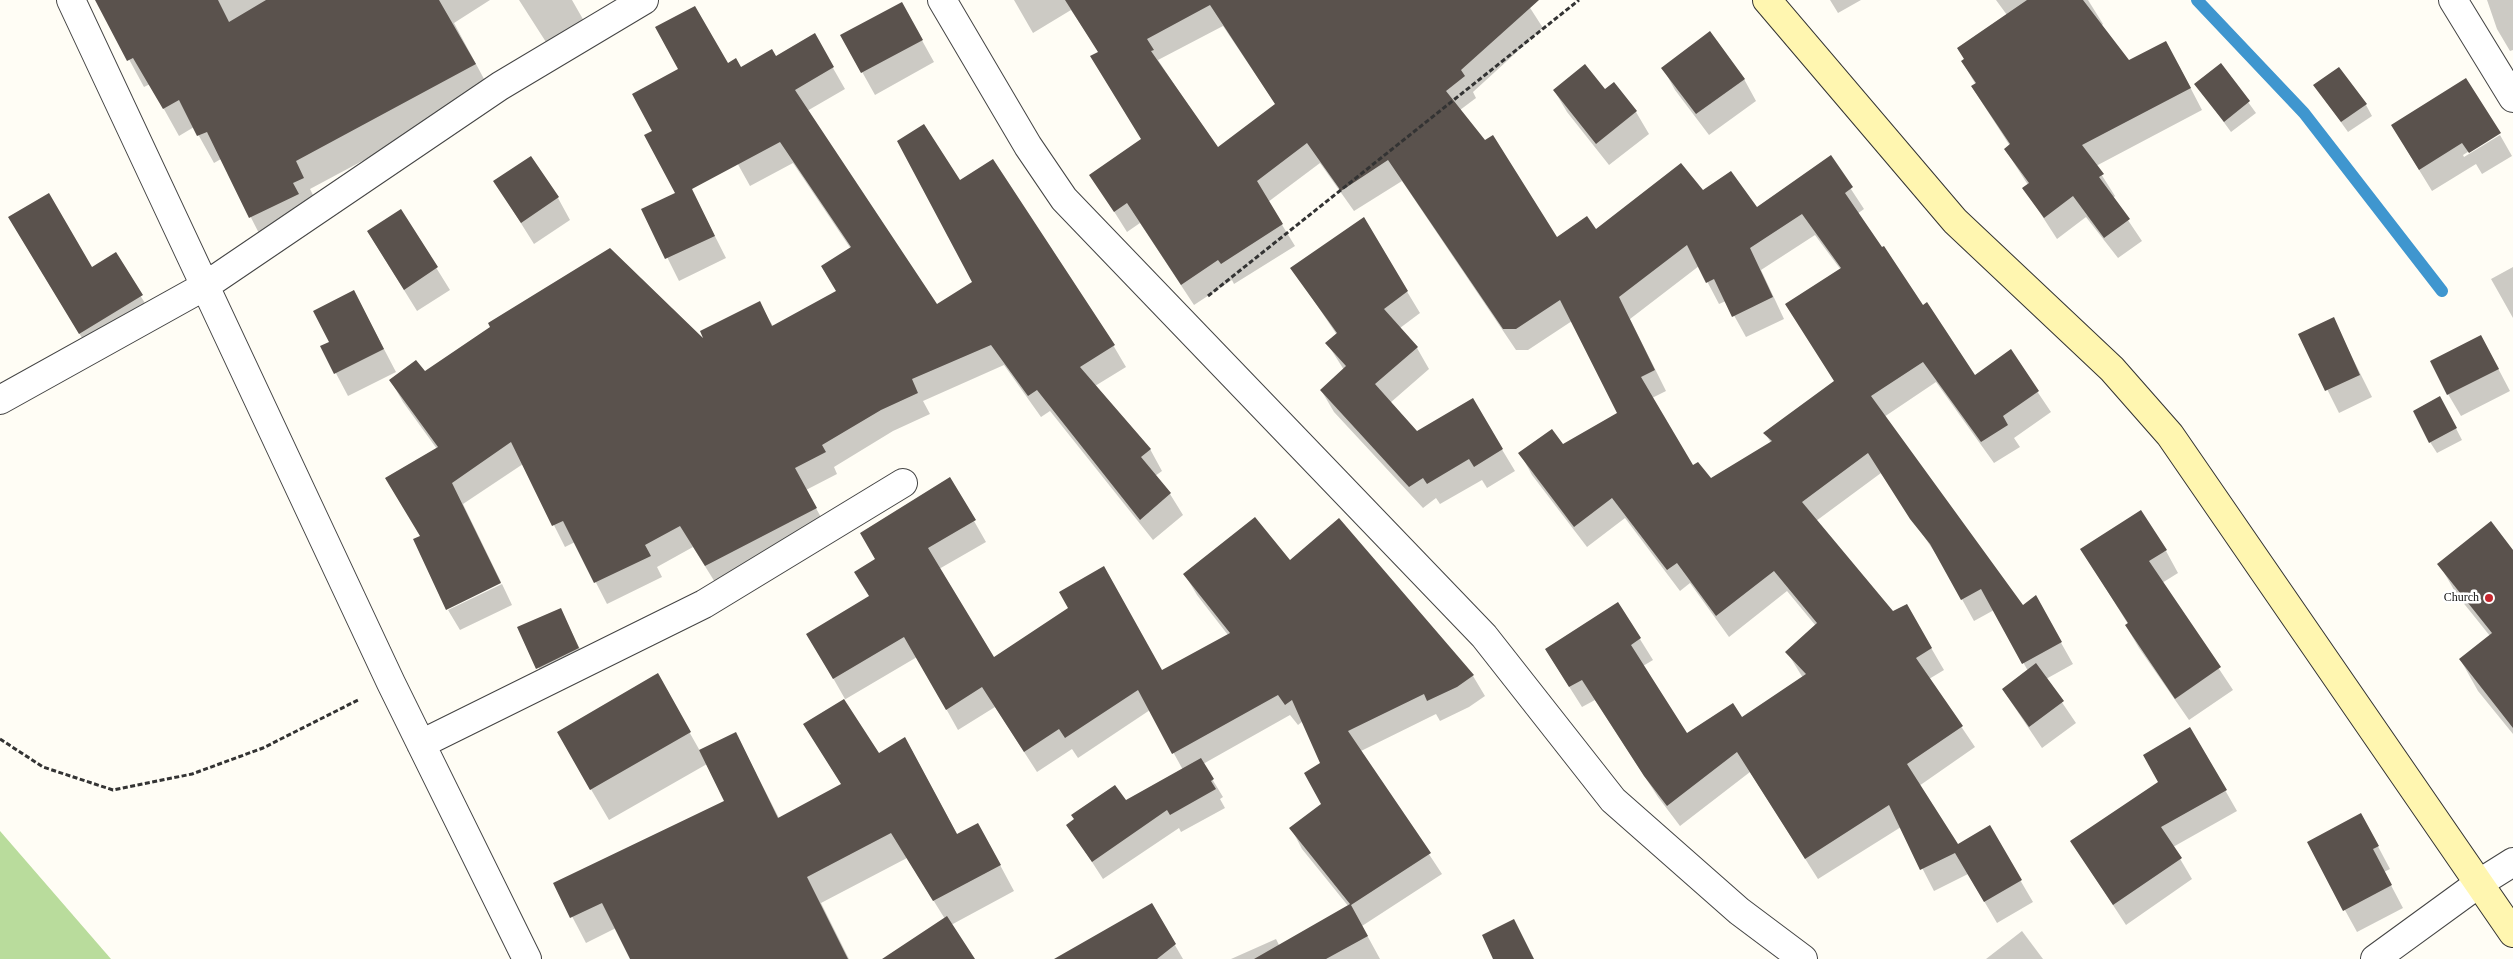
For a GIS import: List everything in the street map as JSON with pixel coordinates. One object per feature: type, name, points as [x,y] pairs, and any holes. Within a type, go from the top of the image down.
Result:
[{"type":"street","points":[[70,0],[421,744],[528,959]]},
{"type":"street","points":[[0,400],[205,286],[500,86],[644,0]]},
{"type":"street","points":[[942,0],[1024,138],[1064,199],[1178,320],[1484,636],[1613,800],[1739,911],[1803,959]]},
{"type":"street","points":[[1766,0],[1955,221],[2112,369],[2170,435],[2513,933]]},
{"type":"street","points":[[2453,0],[2513,98]]},
{"type":"street","points":[[421,744],[704,604],[903,483]]},
{"type":"street","points":[[2375,959],[2478,884],[2513,862]]},
{"type":"path","points":[[1178,320],[1579,0]]},
{"type":"path","points":[[0,739],[44,767],[113,790],[192,774],[263,748],[392,682]]},
{"type":"green space","points":[[0,831],[111,959],[0,959]]},
{"type":"building","points":[[95,0],[218,0],[229,22],[266,0],[439,0],[476,64],[296,161],[304,178],[293,183],[299,194],[249,218],[207,132],[197,136],[179,100],[163,109],[133,58],[127,61]]},
{"type":"building","points":[[1065,0],[1539,0],[1461,70],[1465,76],[1446,91],[1485,140],[1493,135],[1557,237],[1587,216],[1596,229],[1681,163],[1703,190],[1731,171],[1757,207],[1831,155],[1853,187],[1845,193],[1882,247],[1884,246],[1923,305],[1927,302],[1975,375],[2011,349],[2039,391],[2003,416],[2008,425],[1981,442],[1923,362],[1871,396],[2023,605],[2036,595],[2062,642],[2022,664],[1981,589],[1961,600],[1930,544],[1910,519],[1868,453],[1802,502],[1893,611],[1907,604],[1932,648],[1916,658],[1963,726],[1907,764],[1958,844],[1990,825],[2022,880],[1984,902],[1955,853],[1920,870],[1889,805],[1805,859],[1737,752],[1667,806],[1644,776],[1582,680],[1569,687],[1545,649],[1618,602],[1641,638],[1631,645],[1687,733],[1733,703],[1742,717],[1806,674],[1785,652],[1817,623],[1774,571],[1716,616],[1677,563],[1667,570],[1612,498],[1574,527],[1518,453],[1552,429],[1563,444],[1617,413],[1560,300],[1516,329],[1503,329],[1388,160],[1341,191],[1307,143],[1257,181],[1283,224],[1221,264],[1218,260],[1181,285],[1127,203],[1114,212],[1089,175],[1141,139],[1090,56],[1098,52]],"holes":[[[1210,5],[1275,104],[1218,147],[1151,51],[1154,50],[1147,39]],[[1802,214],[1841,268],[1785,304],[1834,381],[1763,433],[1772,441],[1711,478],[1698,462],[1693,465],[1641,377],[1655,370],[1619,297],[1687,245],[1706,283],[1714,279],[1732,317],[1773,297],[1750,248]]]},
{"type":"building","points":[[2027,0],[2083,0],[2129,60],[2166,41],[2191,88],[2082,145],[2104,174],[2099,177],[2130,219],[2104,238],[2073,196],[2044,218],[2022,188],[2029,183],[2004,149],[2010,144],[1971,86],[1976,83],[1961,61],[1964,59],[1957,48]]},
{"type":"building","points":[[902,2],[923,40],[861,73],[840,35]]},
{"type":"building","points":[[695,6],[728,63],[736,58],[741,67],[772,49],[776,56],[815,33],[834,67],[795,90],[937,304],[972,282],[897,141],[924,124],[960,180],[993,159],[1115,345],[1080,367],[1151,449],[1141,457],[1171,493],[1140,520],[1037,390],[1028,396],[991,345],[912,379],[918,393],[881,410],[822,445],[826,452],[795,468],[817,508],[705,566],[680,526],[645,545],[651,556],[594,583],[563,521],[552,526],[511,442],[452,483],[501,583],[446,610],[413,539],[420,536],[385,478],[438,447],[389,380],[416,360],[425,371],[490,327],[488,323],[610,248],[703,338],[700,331],[760,301],[772,326],[836,291],[821,266],[851,247],[780,142],[692,189],[715,236],[665,259],[641,209],[675,193],[644,135],[652,131],[632,94],[678,69],[655,27]]},
{"type":"building","points":[[1710,31],[1745,79],[1696,114],[1661,68]]},
{"type":"building","points":[[2221,63],[2250,101],[2224,122],[2194,84]]},
{"type":"building","points":[[1585,64],[1605,89],[1614,82],[1637,111],[1596,144],[1553,90]]},
{"type":"building","points":[[2339,67],[2367,104],[2341,122],[2313,85]]},
{"type":"building","points":[[2466,78],[2501,133],[2469,153],[2462,143],[2419,170],[2391,125]]},
{"type":"building","points":[[531,156],[559,197],[521,223],[493,181]]},
{"type":"building","points":[[49,193],[92,267],[116,252],[143,295],[79,334],[8,217]]},
{"type":"building","points":[[401,209],[438,267],[404,290],[367,231]]},
{"type":"building","points":[[1364,217],[1408,291],[1384,309],[1418,347],[1375,384],[1417,431],[1473,398],[1503,449],[1474,467],[1469,459],[1427,484],[1423,478],[1409,487],[1320,390],[1346,366],[1325,343],[1337,333],[1290,268]]},
{"type":"building","points":[[354,290],[384,349],[334,374],[320,346],[329,342],[313,311]]},
{"type":"building","points":[[2334,317],[2360,375],[2325,391],[2298,334]]},
{"type":"building","points":[[2481,335],[2499,369],[2447,395],[2430,361]]},
{"type":"building","points":[[2440,396],[2457,428],[2429,443],[2413,411]]},
{"type":"building","points":[[950,477],[976,520],[928,548],[994,657],[1068,608],[1059,592],[1104,566],[1162,670],[1230,633],[1183,574],[1255,517],[1290,560],[1339,518],[1474,675],[1457,687],[1427,701],[1424,694],[1348,731],[1431,853],[1351,905],[1368,936],[1326,959],[1254,959],[1350,904],[1289,828],[1321,804],[1304,773],[1320,763],[1292,700],[1285,705],[1278,695],[1172,754],[1138,690],[1065,738],[1059,729],[1024,752],[982,687],[946,710],[904,637],[833,679],[806,634],[869,596],[854,572],[875,559],[860,533]]},
{"type":"building","points":[[2141,510],[2167,550],[2149,561],[2221,667],[2175,699],[2125,625],[2128,623],[2080,549]]},
{"type":"building","name":"Church","points":[[2491,521],[2513,550],[2513,728],[2459,659],[2492,633],[2437,564]]},
{"type":"building","points":[[561,608],[579,648],[536,669],[517,627]]},
{"type":"building","points":[[2036,663],[2064,701],[2029,727],[2002,689]]},
{"type":"building","points":[[658,673],[691,732],[590,790],[557,732]]},
{"type":"building","points":[[844,699],[879,753],[905,737],[957,834],[978,823],[1001,865],[933,901],[891,833],[807,877],[848,959],[630,959],[602,903],[570,918],[553,883],[724,801],[699,750],[736,732],[778,818],[841,784],[803,724]]},
{"type":"building","points":[[2190,727],[2227,790],[2161,827],[2182,858],[2113,905],[2070,841],[2158,782],[2143,755]]},
{"type":"building","points":[[1201,758],[1214,779],[1211,781],[1216,789],[1170,815],[1167,810],[1092,862],[1066,825],[1074,819],[1071,815],[1115,785],[1126,800]]},
{"type":"building","points":[[2361,813],[2379,846],[2373,849],[2392,885],[2343,911],[2307,842]]},
{"type":"building","points":[[1152,903],[1176,944],[1157,959],[1054,959]]},
{"type":"building","points":[[947,916],[975,959],[882,959]]},
{"type":"building","points":[[1514,919],[1534,959],[1493,959],[1482,935]]},
{"type":"waterway","points":[[2197,0],[2304,113],[2442,291]]},
{"type":"place","name":"Church","points":[[2489,598]]}]
